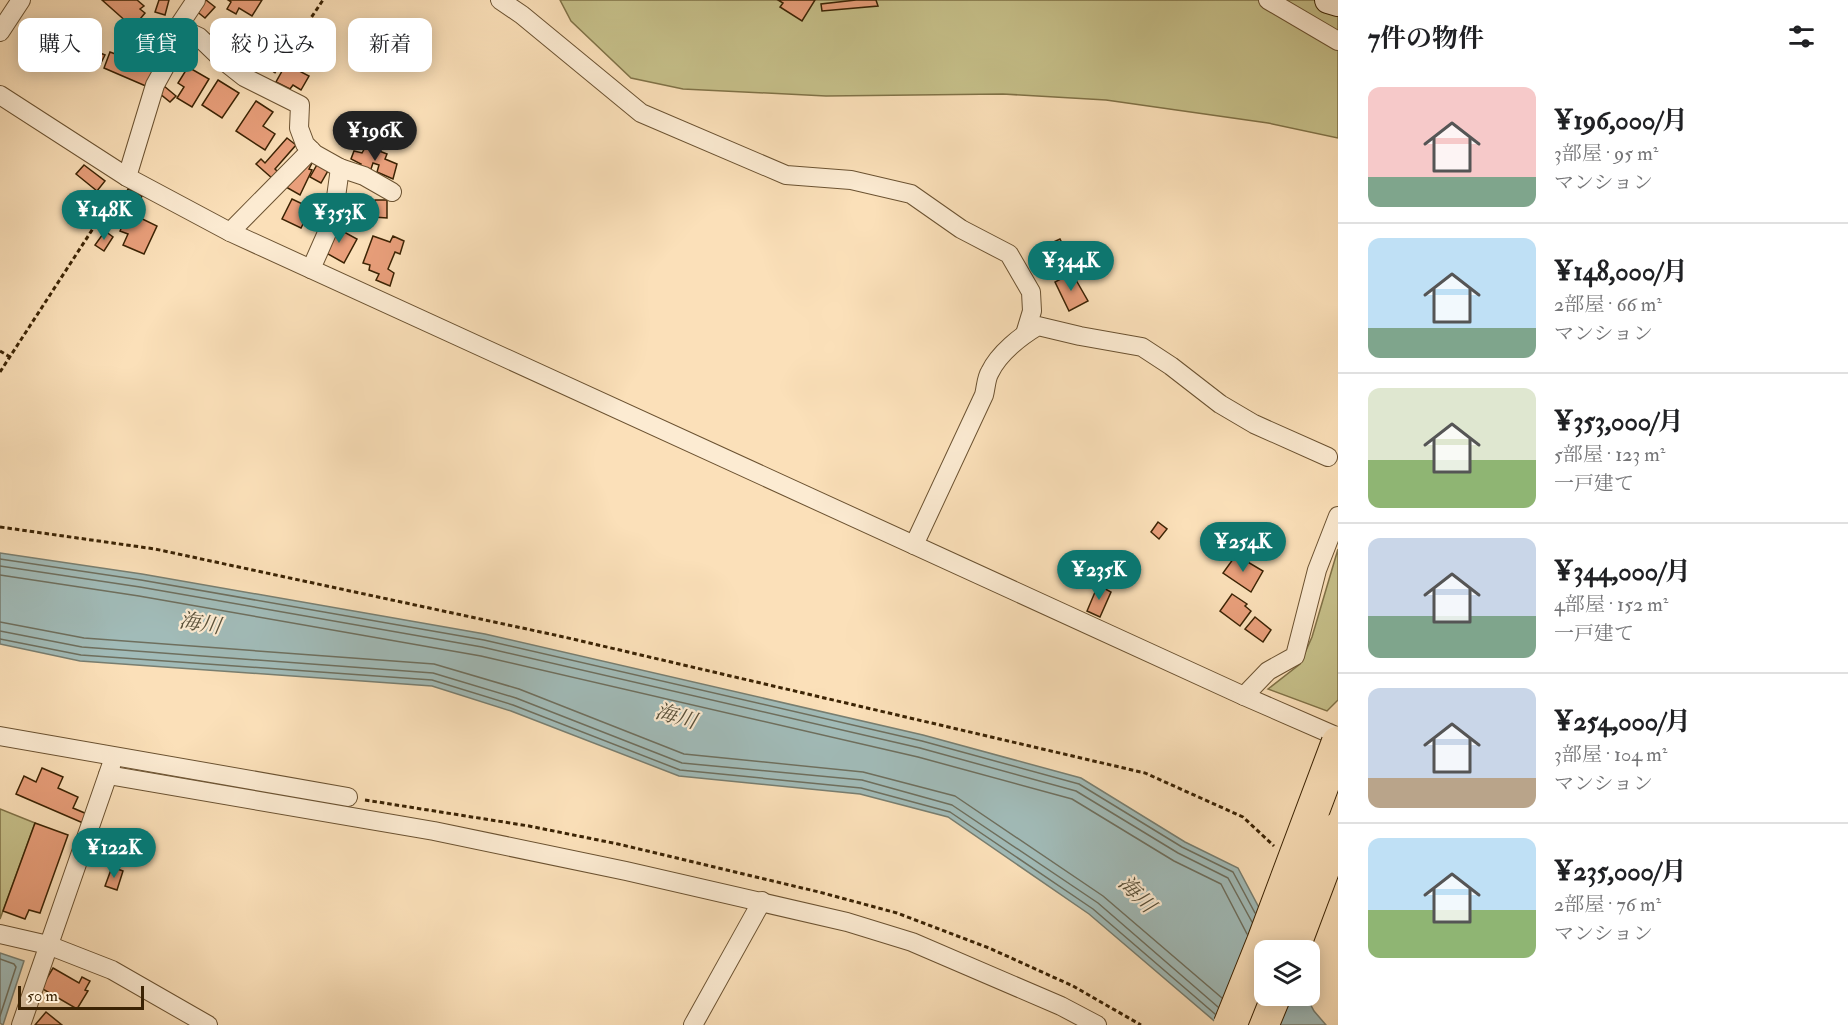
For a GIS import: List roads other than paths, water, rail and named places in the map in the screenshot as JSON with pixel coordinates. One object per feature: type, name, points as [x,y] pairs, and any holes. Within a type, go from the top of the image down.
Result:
[{"type":"highway","points":[[1230,1025],[1338,743]]},
{"type":"highway","points":[[1296,940],[1338,829]]},
{"type":"highway","points":[[1262,1025],[1270,1006]]},
{"type":"street","points":[[0,33],[21,0]]},
{"type":"street","points":[[184,18],[196,0]]},
{"type":"street","points":[[500,0],[522,15],[641,113],[786,175],[851,180],[912,194],[962,229],[1009,254],[1030,292],[1032,311],[1025,334]]},
{"type":"street","points":[[1268,0],[1338,41]]},
{"type":"street","points":[[1328,0],[1338,3]]},
{"type":"street","points":[[198,37],[244,77],[300,105],[299,128],[305,144],[311,150],[340,168],[364,176],[392,192]]},
{"type":"street","points":[[127,177],[155,85],[162,72]]},
{"type":"street","points":[[0,95],[127,177],[230,232],[1244,696],[1338,736]]},
{"type":"street","points":[[230,232],[311,150]]},
{"type":"street","points":[[311,269],[333,219],[340,168]]},
{"type":"street","points":[[914,544],[984,395],[989,372],[999,358],[1025,334],[1038,326],[1142,347],[1220,404],[1254,424],[1328,457]]},
{"type":"street","points":[[1244,696],[1268,671],[1295,656],[1317,570],[1338,516]]},
{"type":"street","points":[[0,736],[114,758],[348,797]]},
{"type":"street","points":[[21,1025],[114,758]]},
{"type":"street","points":[[108,776],[434,831],[762,901],[847,922],[912,942],[1061,1006],[1097,1025]]},
{"type":"street","points":[[693,1025],[762,901]]},
{"type":"street","points":[[0,934],[48,945],[112,970],[208,1025]]},
{"type":"water","name":"海川","points":[[0,553],[142,574],[485,634],[923,735],[1081,778],[1185,842],[1238,868],[1276,940],[1254,940],[1254,1006],[1311,1006],[1326,1025],[1219,1025],[1089,914],[948,817],[860,794],[679,776],[511,711],[432,686],[80,661],[0,644]]},
{"type":"water","points":[[0,953],[24,961],[3,1025],[0,1023]]}]
